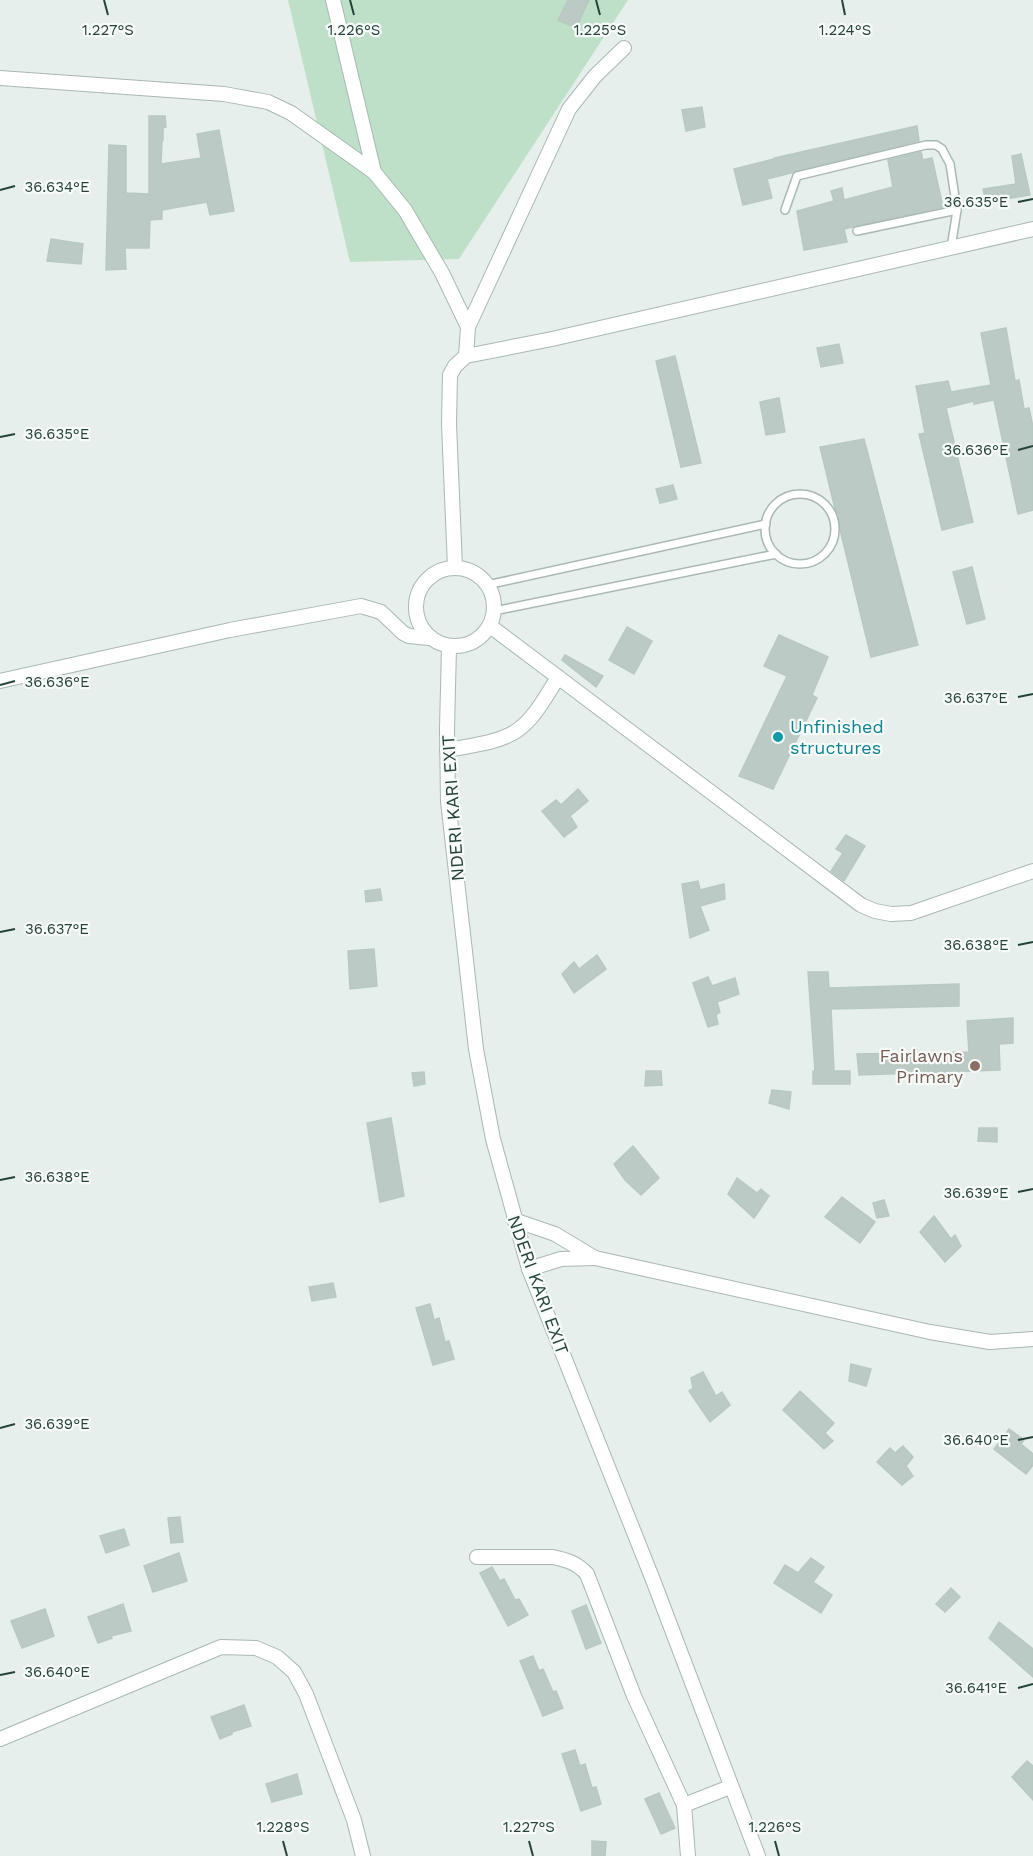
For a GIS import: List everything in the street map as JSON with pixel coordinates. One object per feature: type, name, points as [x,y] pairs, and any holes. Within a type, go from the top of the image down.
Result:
[{"type":"street","points":[[333,0],[374,172]]},
{"type":"street","points":[[466,356],[468,327],[569,109],[596,76],[624,48]]},
{"type":"street","points":[[0,78],[224,94],[268,102],[291,113],[374,172],[400,203],[425,243],[468,327]]},
{"type":"street","points":[[455,567],[449,424],[450,375],[455,366],[466,356],[552,339],[1033,229]]},
{"type":"street","points":[[0,681],[41,670],[230,630],[361,606],[381,612],[409,636],[429,638],[449,647],[461,646],[472,643],[482,636],[490,626],[494,611],[493,598],[488,585],[477,574],[455,567],[434,573],[424,583],[417,594],[415,608],[418,622],[429,638]]},
{"type":"street","points":[[490,626],[861,905],[891,914],[911,913],[1033,871]]},
{"type":"street","name":"NDERI KARI EXIT","points":[[449,647],[448,801],[476,1048],[493,1139],[529,1269],[653,1580],[758,1856]]},
{"type":"street","points":[[447,750],[492,742],[510,736],[526,726],[540,708],[558,677]]},
{"type":"street","points":[[514,1220],[555,1234],[595,1258]]},
{"type":"street","points":[[529,1269],[561,1259],[595,1258],[930,1332],[990,1342],[1033,1339]]},
{"type":"street","points":[[477,1557],[553,1557],[573,1563],[587,1574],[634,1696],[684,1805],[688,1856]]},
{"type":"street","points":[[0,1739],[221,1647],[256,1648],[277,1657],[294,1672],[306,1694],[354,1820],[363,1856]]},
{"type":"street","points":[[684,1805],[730,1787]]},
{"type":"lane","points":[[785,210],[797,176],[926,145],[936,146],[942,149],[950,164],[957,210],[951,248]]},
{"type":"lane","points":[[857,231],[957,210]]},
{"type":"lane","points":[[797,494],[808,495],[827,507],[833,518],[835,529],[833,540],[819,558],[808,563],[797,564],[786,561],[769,546],[766,524],[769,513],[776,504],[786,497],[797,494]]},
{"type":"lane","points":[[488,585],[766,524]]},
{"type":"lane","points":[[494,611],[776,554]]},
{"type":"green space","points":[[288,0],[628,0],[459,259],[350,262]]},
{"type":"building","points":[[568,0],[589,0],[576,28],[558,20]]},
{"type":"building","points":[[702,107],[705,127],[686,131],[682,110]]},
{"type":"building","points":[[149,116],[165,116],[166,127],[163,128],[161,164],[201,158],[197,134],[219,130],[234,211],[210,215],[207,202],[162,210],[162,219],[150,220],[149,248],[125,248],[126,269],[106,270],[109,145],[126,146],[126,193],[149,194]]},
{"type":"building","points":[[917,126],[919,141],[767,179],[772,198],[743,205],[734,169]]},
{"type":"building","points":[[921,152],[923,160],[932,158],[943,207],[844,229],[847,242],[804,250],[797,211],[834,201],[831,191],[842,188],[844,200],[893,187],[888,160]]},
{"type":"building","points":[[1021,154],[1030,195],[986,202],[983,189],[1016,184],[1012,156]]},
{"type":"building","points":[[51,239],[83,244],[81,264],[47,261]]},
{"type":"building","points":[[1006,328],[1015,381],[1019,380],[1024,409],[1029,408],[1033,427],[1033,510],[1018,514],[994,400],[974,404],[974,401],[946,408],[973,522],[942,530],[919,434],[925,433],[916,386],[948,381],[951,392],[991,385],[981,333]]},
{"type":"building","points":[[839,344],[843,363],[821,367],[817,348]]},
{"type":"building","points":[[675,356],[701,463],[681,467],[656,361]]},
{"type":"building","points":[[779,398],[785,432],[766,435],[760,402]]},
{"type":"building","points":[[864,439],[918,645],[871,657],[820,447]]},
{"type":"building","points":[[673,485],[677,499],[660,503],[656,489]]},
{"type":"building","points":[[972,567],[985,619],[967,624],[953,572]]},
{"type":"building","points":[[627,627],[652,641],[634,674],[609,660]]},
{"type":"building","name":"Unfinished structures","points":[[779,635],[828,657],[812,695],[817,698],[773,789],[739,776],[787,676],[764,666]]},
{"type":"building","points":[[565,655],[603,676],[596,687],[562,660]]},
{"type":"building","points":[[578,789],[588,801],[570,816],[577,827],[564,837],[542,811],[556,800],[561,805]]},
{"type":"building","points":[[846,835],[865,846],[844,881],[831,871],[843,853],[836,849]]},
{"type":"building","points":[[698,881],[700,890],[724,884],[725,899],[700,906],[709,930],[690,938],[682,884]]},
{"type":"building","points":[[380,889],[382,900],[366,902],[365,891]]},
{"type":"building","points":[[374,949],[377,986],[350,989],[348,951]]},
{"type":"building","points":[[597,955],[606,969],[574,993],[562,974],[574,962],[579,969]]},
{"type":"building","points":[[808,972],[828,972],[829,988],[959,984],[959,1006],[831,1009],[834,1071],[850,1071],[850,1084],[813,1084],[813,1071],[815,1071]]},
{"type":"building","points":[[708,977],[712,986],[735,978],[739,994],[717,1002],[720,1012],[716,1015],[718,1024],[708,1027],[693,983]]},
{"type":"building","points":[[1013,1018],[1013,1043],[999,1044],[1000,1070],[859,1075],[857,1054],[969,1052],[967,1021]]},
{"type":"building","points":[[646,1071],[661,1071],[662,1085],[645,1086]]},
{"type":"building","points":[[424,1072],[425,1084],[414,1086],[412,1073]]},
{"type":"building","points":[[772,1090],[791,1092],[789,1109],[769,1103]]},
{"type":"building","points":[[391,1118],[404,1196],[380,1202],[367,1123]]},
{"type":"building","points":[[979,1128],[997,1128],[997,1142],[978,1141]]},
{"type":"building","points":[[633,1146],[659,1178],[641,1195],[625,1180],[614,1164]]},
{"type":"building","points":[[737,1178],[757,1193],[761,1189],[769,1196],[754,1218],[728,1194]]},
{"type":"building","points":[[842,1197],[875,1222],[860,1243],[825,1217]]},
{"type":"building","points":[[884,1200],[889,1216],[877,1218],[873,1203]]},
{"type":"building","points":[[934,1216],[951,1239],[955,1235],[961,1246],[945,1262],[920,1232]]},
{"type":"building","points":[[333,1283],[336,1297],[312,1301],[309,1287]]},
{"type":"building","points":[[430,1304],[434,1320],[439,1318],[445,1342],[449,1341],[454,1359],[433,1365],[416,1308]]},
{"type":"building","points":[[851,1364],[871,1369],[866,1386],[849,1381]]},
{"type":"building","points":[[703,1372],[716,1396],[722,1392],[730,1405],[710,1422],[689,1391],[693,1388],[691,1378]]},
{"type":"building","points":[[800,1391],[834,1423],[825,1433],[833,1441],[824,1449],[783,1410]]},
{"type":"building","points":[[1009,1429],[1024,1440],[1021,1444],[1033,1454],[1033,1465],[1026,1474],[994,1449]]},
{"type":"building","points":[[903,1446],[913,1457],[906,1466],[913,1476],[902,1485],[877,1462],[890,1448],[895,1453]]},
{"type":"building","points":[[180,1517],[183,1542],[171,1543],[168,1518]]},
{"type":"building","points":[[124,1529],[129,1545],[106,1553],[100,1536]]},
{"type":"building","points":[[179,1553],[187,1581],[153,1592],[144,1566]]},
{"type":"building","points":[[811,1558],[824,1567],[813,1582],[832,1595],[821,1613],[774,1583],[785,1565],[798,1573]]},
{"type":"building","points":[[492,1567],[500,1581],[504,1579],[515,1600],[519,1599],[528,1615],[508,1626],[480,1573]]},
{"type":"building","points":[[951,1588],[960,1597],[945,1612],[936,1604]]},
{"type":"building","points":[[123,1604],[131,1631],[111,1636],[112,1638],[98,1643],[88,1617]]},
{"type":"building","points":[[586,1605],[601,1643],[586,1649],[572,1611]]},
{"type":"building","points":[[45,1609],[54,1636],[22,1648],[11,1621]]},
{"type":"building","points":[[999,1622],[1033,1649],[1033,1677],[989,1638]]},
{"type":"building","points":[[533,1656],[539,1671],[543,1669],[553,1692],[556,1691],[563,1708],[543,1716],[520,1661]]},
{"type":"building","points":[[244,1705],[251,1726],[232,1732],[220,1739],[211,1717]]},
{"type":"building","points":[[575,1750],[580,1766],[585,1764],[592,1788],[596,1787],[601,1804],[581,1811],[562,1754]]},
{"type":"building","points":[[1027,1761],[1033,1766],[1033,1800],[1012,1777]]},
{"type":"building","points":[[297,1774],[302,1794],[272,1802],[266,1784]]},
{"type":"building","points":[[659,1793],[675,1828],[661,1834],[645,1799]]},
{"type":"building","points":[[592,1841],[606,1842],[605,1856],[592,1856]]},
{"type":"place","name":"Unfinished structures","points":[[778,737]]},
{"type":"place","name":"Fairlawns Primary","points":[[975,1066]]}]
